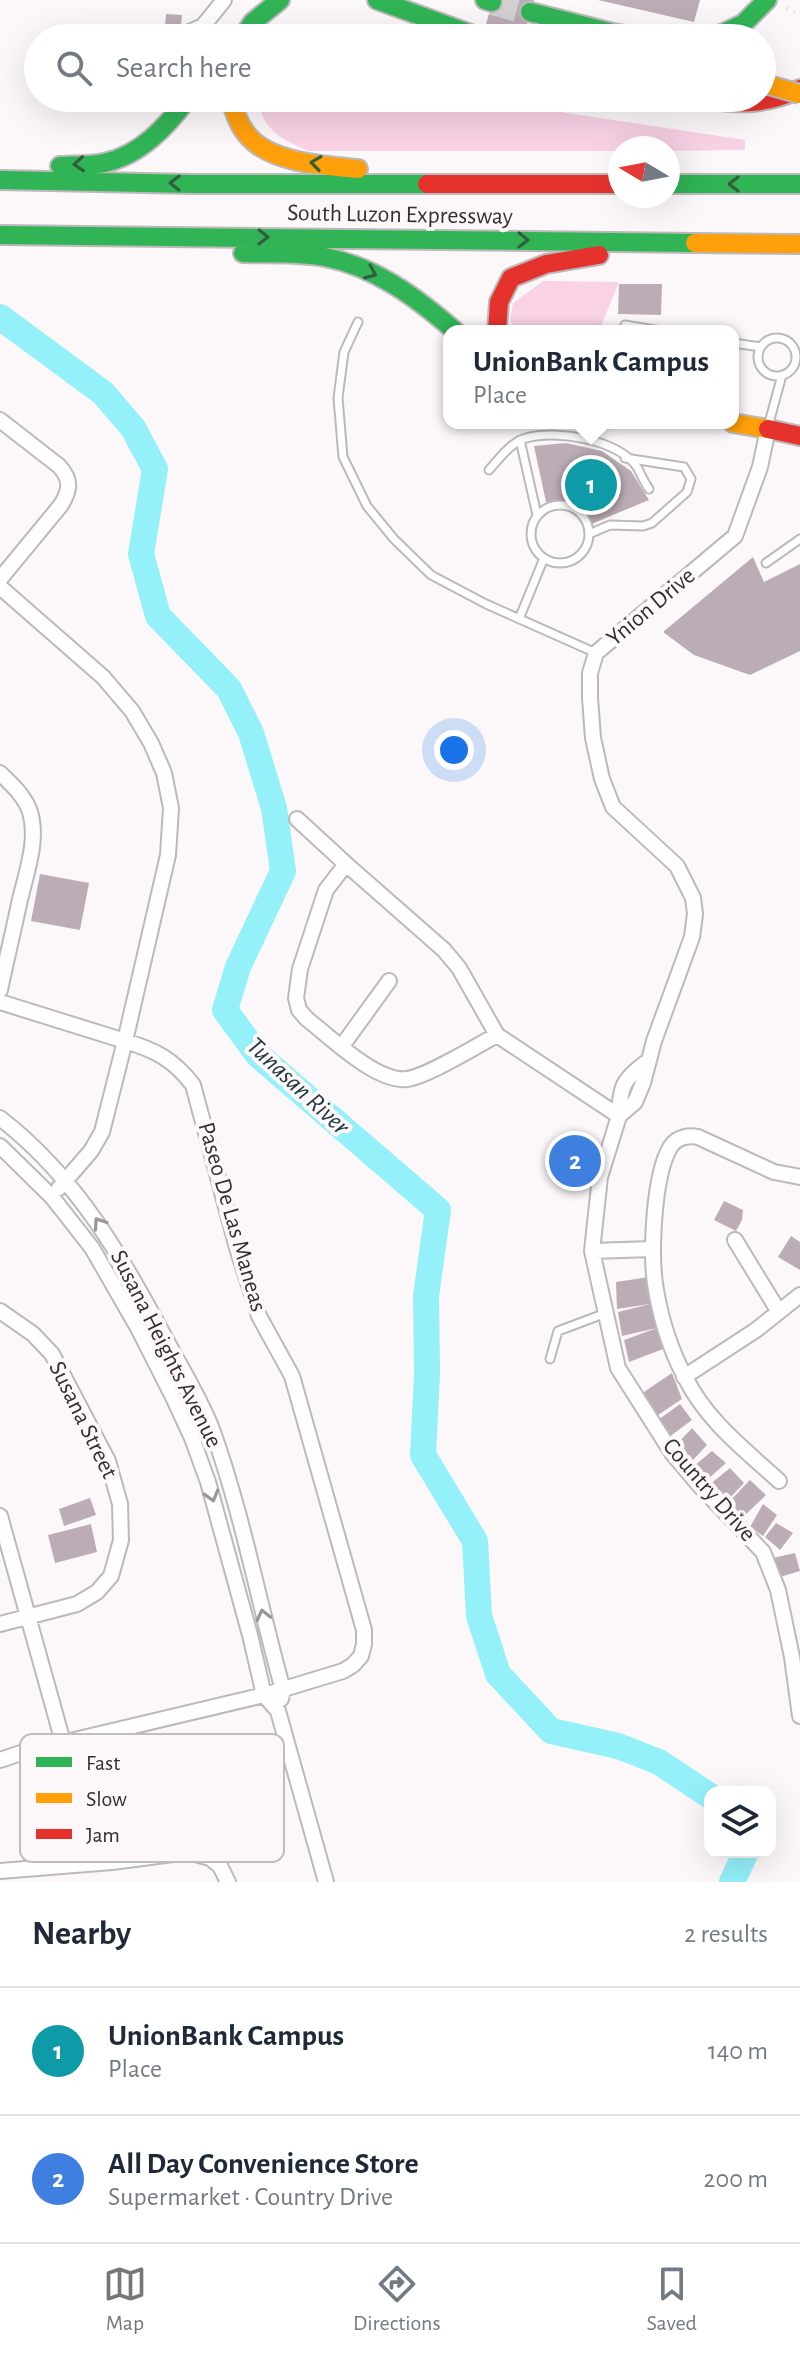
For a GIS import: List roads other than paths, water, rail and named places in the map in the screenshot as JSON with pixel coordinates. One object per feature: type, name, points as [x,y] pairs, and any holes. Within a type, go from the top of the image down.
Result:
[{"type":"main road","points":[[230,24],[252,0]]},
{"type":"main road","points":[[252,24],[280,0]]},
{"type":"main road","points":[[377,0],[443,24]]},
{"type":"main road","points":[[744,24],[767,0]]},
{"type":"main road","points":[[530,12],[581,24]]},
{"type":"main road","points":[[776,86],[800,92]]},
{"type":"main road","points":[[776,100],[800,92]]},
{"type":"main road","points":[[0,170],[105,163],[137,149],[157,135],[178,112]]},
{"type":"main road","points":[[234,112],[255,142],[296,160],[477,182]]},
{"type":"main road","name":"South Luzon Expressway","points":[[0,180],[193,184],[608,184]]},
{"type":"main road","points":[[680,184],[800,184]]},
{"type":"main road","points":[[73,234],[177,248],[324,257],[359,268],[396,285],[423,302],[448,325]]},
{"type":"main road","name":"South Luzon Expressway","points":[[0,235],[800,244]]},
{"type":"main road","points":[[497,325],[499,302],[505,288],[511,278],[522,272],[566,259],[698,243]]},
{"type":"main road","points":[[739,424],[800,436]]},
{"type":"street","points":[[205,24],[224,0]]},
{"type":"street","points":[[0,420],[59,466],[70,484],[61,505],[0,579]]},
{"type":"street","name":"Ynion Drive","points":[[639,1093],[692,937],[695,914],[693,898],[677,866],[613,807],[602,779],[593,738],[590,673],[596,653],[735,536],[760,467],[768,429]]},
{"type":"street","points":[[0,587],[103,677],[132,711],[164,773],[171,808],[168,855],[102,1132],[91,1151],[52,1197]]},
{"type":"street","points":[[0,773],[26,802],[33,831],[0,990]]},
{"type":"street","points":[[297,819],[444,950],[459,968],[497,1035],[619,1116]]},
{"type":"street","points":[[346,864],[326,890],[296,985],[299,1010],[342,1046],[384,1075],[396,1079],[417,1076],[497,1035]]},
{"type":"street","points":[[342,1046],[389,981]]},
{"type":"street","name":"Paseo De Las Maneas","points":[[0,1002],[151,1049],[181,1070],[193,1085],[237,1248],[259,1316],[292,1376],[364,1630],[361,1656],[353,1665],[283,1690]]},
{"type":"street","points":[[619,1116],[623,1085],[629,1075],[648,1061]]},
{"type":"street","name":"Country Drive","points":[[639,1093],[635,1102],[619,1116],[600,1177],[592,1251],[618,1368],[672,1453],[763,1552],[778,1590],[792,1657],[799,1713]]},
{"type":"street","name":"Susana Heights Avenue","points":[[0,1118],[66,1181],[89,1209],[158,1325],[211,1428],[244,1536],[283,1690],[278,1711]]},
{"type":"street","points":[[779,1481],[708,1415],[684,1377],[666,1330],[656,1289],[652,1249],[656,1201],[664,1166],[671,1145],[684,1136],[698,1137],[774,1172],[800,1177]]},
{"type":"street","name":"Susana Heights Avenue","points":[[0,1146],[52,1197],[92,1248],[138,1328],[192,1438],[228,1555],[264,1695],[278,1711],[326,1882]]},
{"type":"street","points":[[735,1240],[779,1312]]},
{"type":"street","points":[[592,1251],[652,1249]]},
{"type":"street","points":[[684,1377],[800,1295]]},
{"type":"street","name":"Susana Street","points":[[0,1311],[33,1334],[52,1354],[108,1461],[120,1504],[121,1540],[111,1576],[97,1592],[77,1604],[0,1624]]},
{"type":"street","points":[[0,1516],[61,1734]]},
{"type":"street","points":[[97,1734],[283,1690]]},
{"type":"street","points":[[0,1760],[20,1754]]},
{"type":"street","points":[[0,1871],[112,1862]]},
{"type":"street","points":[[215,1862],[228,1882]]},
{"type":"lane","points":[[358,322],[344,352],[338,398],[343,457],[367,506],[394,539],[431,575],[486,604],[596,653]]},
{"type":"lane","points":[[777,338],[788,341],[796,351],[795,364],[782,375],[769,374],[760,365],[759,359],[765,342],[777,338]]},
{"type":"lane","points":[[739,344],[761,347]]},
{"type":"lane","points":[[768,429],[782,375]]},
{"type":"lane","points":[[489,470],[520,440],[546,434],[569,434],[593,440],[625,458],[637,467],[649,489]]},
{"type":"lane","points":[[520,440],[537,515]]},
{"type":"lane","points":[[589,534],[610,525],[643,526],[652,523],[690,486],[691,479],[684,467],[625,458]]},
{"type":"lane","points":[[568,505],[577,510],[585,519],[589,534],[585,549],[573,560],[558,563],[544,558],[535,549],[531,538],[537,515],[551,506],[568,505]]},
{"type":"lane","points":[[766,563],[800,539]]},
{"type":"lane","points":[[519,619],[544,558]]},
{"type":"lane","points":[[550,1359],[558,1331],[606,1313]]},
{"type":"waterway","name":"Tunasan River","points":[[0,317],[103,393],[133,428],[155,469],[141,554],[158,616],[229,689],[251,733],[274,808],[283,871],[238,967],[225,1010],[258,1055],[438,1210],[426,1296],[427,1373],[423,1455],[475,1541],[479,1616],[498,1674],[551,1731],[618,1746],[659,1762],[704,1792]]},
{"type":"waterway","name":"Tunasan River","points":[[732,1882],[743,1858]]},
{"type":"tunnel","points":[[492,2],[530,12]]},
{"type":"place","name":"UnionBank Campus","points":[[591,485]]},
{"type":"place","name":"All Day Convenience Store","points":[[575,1161]]}]
